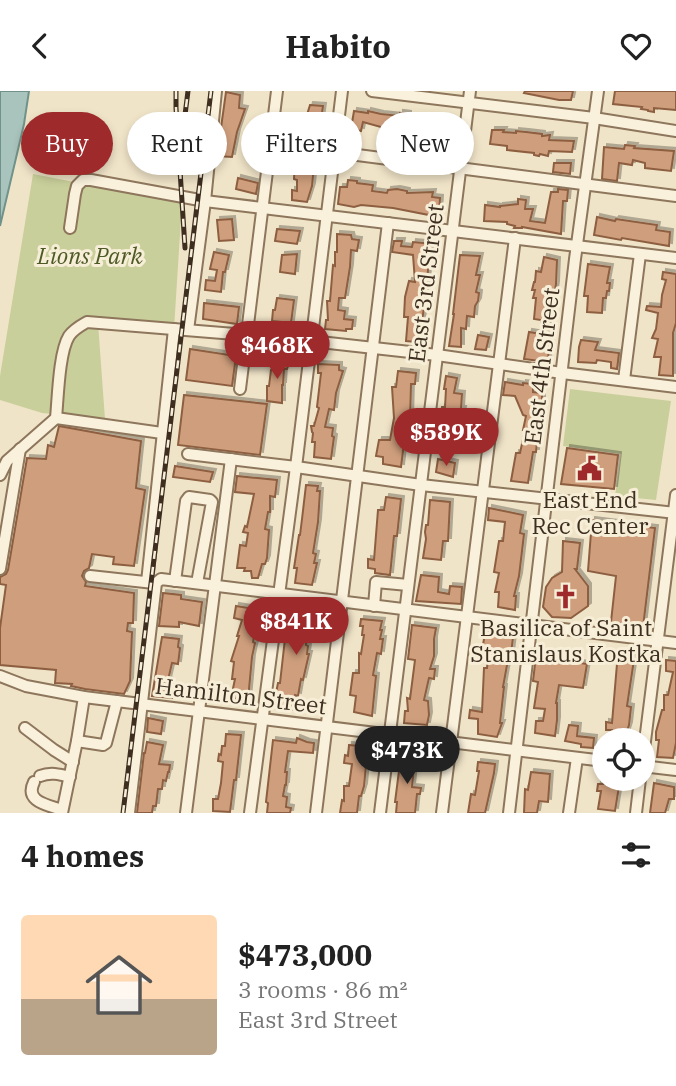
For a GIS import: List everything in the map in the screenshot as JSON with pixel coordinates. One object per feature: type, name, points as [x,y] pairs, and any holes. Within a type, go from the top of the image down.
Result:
[{"type":"street","points":[[188,330],[216,91]]},
{"type":"street","points":[[240,389],[277,91]]},
{"type":"street","points":[[339,112],[342,91]]},
{"type":"street","points":[[372,91],[470,97],[676,131]]},
{"type":"street","name":"East 4th Street","points":[[509,813],[598,91]]},
{"type":"street","points":[[474,171],[676,196]]},
{"type":"street","points":[[250,813],[331,175]]},
{"type":"street","name":"East 3rd Street","points":[[380,813],[460,175]]},
{"type":"street","points":[[70,228],[77,186],[83,180],[91,180],[205,201],[676,258]]},
{"type":"street","points":[[316,813],[388,223]]},
{"type":"street","points":[[442,813],[514,238]]},
{"type":"street","points":[[624,380],[640,254]]},
{"type":"street","points":[[0,475],[7,461],[56,418],[64,348],[76,328],[87,322],[311,341],[676,387]]},
{"type":"street","points":[[128,813],[155,581],[162,433],[174,329]]},
{"type":"street","points":[[56,418],[162,433]]},
{"type":"street","points":[[0,569],[20,449]]},
{"type":"street","points":[[188,454],[421,485],[675,513]]},
{"type":"street","points":[[186,813],[231,459]]},
{"type":"street","points":[[647,728],[676,495]]},
{"type":"street","points":[[175,581],[186,501],[189,497],[212,502],[197,583]]},
{"type":"street","points":[[90,576],[215,585],[676,643]]},
{"type":"street","points":[[374,606],[376,582],[408,585]]},
{"type":"street","name":"Hamilton Street","points":[[0,676],[26,687],[84,697],[592,760]]},
{"type":"street","points":[[70,777],[46,773],[37,779],[30,789],[34,799],[62,812],[70,777],[73,762],[84,697]]},
{"type":"street","points":[[77,741],[103,745],[106,743],[117,701]]},
{"type":"street","points":[[25,727],[73,762]]},
{"type":"street","points":[[569,813],[577,758]]},
{"type":"street","points":[[655,767],[676,770]]},
{"type":"street","points":[[636,813],[639,791]]},
{"type":"green space","name":"Lions Park","points":[[33,175],[182,203],[174,329],[98,323],[105,419],[42,413],[0,400],[0,376]]},
{"type":"green space","points":[[570,389],[671,401],[656,500],[615,496],[621,454],[563,446]]},
{"type":"water","points":[[0,91],[29,91],[26,112],[21,112],[21,137],[0,226]]},
{"type":"building","points":[[573,91],[571,100],[559,100],[524,93]]},
{"type":"building","points":[[615,91],[676,91],[676,110],[654,108],[654,112],[641,109],[642,107],[613,104]]},
{"type":"building","points":[[226,92],[240,95],[239,108],[245,109],[241,112],[232,157],[227,157],[227,112],[223,112]]},
{"type":"building","points":[[310,105],[323,106],[322,112],[308,112]]},
{"type":"building","points":[[362,112],[376,113],[376,126],[363,122],[362,126]]},
{"type":"building","points":[[492,130],[550,135],[549,140],[574,141],[572,152],[549,151],[548,156],[539,156],[507,150],[507,146],[490,144]]},
{"type":"building","points":[[625,145],[674,151],[671,171],[645,168],[645,163],[633,160],[632,165],[619,163],[617,181],[602,179],[604,147],[624,149]]},
{"type":"building","points":[[554,163],[571,163],[570,174],[553,172]]},
{"type":"building","points":[[294,175],[313,175],[307,202],[292,200],[292,190],[297,191],[297,180],[294,179]]},
{"type":"building","points":[[238,178],[258,183],[256,194],[236,189]]},
{"type":"building","points":[[348,180],[373,185],[372,191],[387,193],[388,190],[397,189],[407,193],[433,192],[432,197],[440,198],[439,214],[338,204],[340,187],[347,187]]},
{"type":"building","points":[[558,189],[568,190],[567,201],[563,201],[561,234],[514,228],[515,226],[507,222],[484,221],[485,205],[500,207],[518,204],[518,199],[526,200],[525,209],[533,209],[530,221],[545,223],[551,192],[558,192]]},
{"type":"building","points":[[597,217],[657,225],[656,230],[670,232],[669,246],[594,235]]},
{"type":"building","points":[[232,219],[234,240],[219,241],[217,220]]},
{"type":"building","points":[[277,229],[300,231],[297,244],[275,241]]},
{"type":"building","points":[[337,234],[351,235],[352,239],[359,240],[357,251],[351,250],[345,298],[339,298],[338,310],[345,311],[344,319],[353,320],[352,329],[346,331],[325,329],[328,320],[327,301],[330,301],[333,265],[335,266],[337,252]]},
{"type":"building","points":[[394,241],[402,241],[401,246],[412,247],[413,242],[433,244],[431,257],[429,256],[419,339],[416,339],[416,342],[406,341],[408,317],[404,317],[409,281],[415,282],[413,255],[392,252]]},
{"type":"building","points":[[214,252],[229,255],[223,272],[221,292],[205,290],[206,280],[215,281],[217,270],[210,269]]},
{"type":"building","points":[[297,254],[295,274],[280,272],[282,255]]},
{"type":"building","points":[[460,255],[480,256],[476,275],[480,275],[476,292],[479,293],[478,301],[474,317],[467,316],[466,329],[461,328],[461,347],[449,346]]},
{"type":"building","points":[[544,257],[557,260],[554,310],[546,344],[549,344],[548,362],[524,359],[529,332],[541,334],[541,320],[534,319],[536,298],[533,298],[535,290],[532,290],[536,271],[541,272]]},
{"type":"building","points":[[588,264],[610,267],[607,283],[610,283],[609,291],[606,298],[603,298],[602,313],[587,312],[588,296],[584,296]]},
{"type":"building","points":[[663,272],[676,274],[673,376],[659,375],[661,357],[654,357],[658,339],[652,338],[658,313],[646,310],[647,306],[661,307],[666,280],[662,279]]},
{"type":"building","points":[[277,298],[294,300],[291,323],[272,321]]},
{"type":"building","points":[[204,303],[239,307],[237,324],[203,319]]},
{"type":"building","points":[[478,335],[489,337],[486,350],[475,349]]},
{"type":"building","points":[[581,340],[598,342],[595,350],[619,353],[617,369],[611,368],[611,362],[578,362]]},
{"type":"building","points":[[190,349],[236,356],[232,386],[186,380]]},
{"type":"building","points":[[277,357],[290,360],[287,369],[284,369],[282,403],[267,401],[267,386],[271,370],[275,370]]},
{"type":"building","points":[[318,364],[339,365],[339,370],[343,371],[334,410],[329,409],[325,427],[333,428],[331,459],[314,457],[315,442],[312,442],[311,426],[314,426],[319,408],[321,373],[318,373]]},
{"type":"building","points":[[398,371],[416,373],[415,384],[411,384],[410,420],[401,467],[383,464],[383,457],[376,456],[379,440],[390,440],[394,418],[392,387],[396,387]]},
{"type":"building","points":[[446,376],[457,378],[454,393],[462,394],[463,409],[458,441],[455,440],[455,452],[439,450],[441,438],[437,438],[442,407],[445,407]]},
{"type":"building","points":[[505,382],[533,384],[533,392],[542,393],[536,452],[533,452],[528,483],[511,481],[516,453],[520,453],[526,416],[523,415],[515,396],[503,395]]},
{"type":"building","points":[[184,395],[267,404],[260,455],[178,445]]},
{"type":"building","points":[[59,426],[141,441],[136,488],[145,490],[134,566],[113,564],[114,557],[92,554],[89,568],[82,576],[86,582],[85,586],[134,593],[133,623],[128,623],[127,631],[132,632],[130,681],[124,694],[55,683],[56,670],[0,665],[0,628],[6,585],[0,584],[0,577],[8,570],[27,458],[46,459],[48,445],[54,447]]},
{"type":"building","name":"East End Rec Center","points":[[567,448],[618,455],[614,489],[561,484]]},
{"type":"building","points":[[438,459],[455,463],[453,477],[436,472]]},
{"type":"building","points":[[175,466],[213,472],[210,482],[173,477]]},
{"type":"building","points":[[237,476],[277,480],[275,497],[270,496],[270,512],[265,529],[269,530],[267,558],[258,578],[252,578],[251,571],[244,571],[245,568],[237,568],[240,545],[246,546],[248,533],[243,532],[245,526],[247,527],[254,494],[235,492]]},
{"type":"building","points":[[306,485],[318,486],[317,491],[320,491],[313,553],[316,554],[314,563],[317,563],[312,585],[295,583],[297,568],[294,568]]},
{"type":"building","points":[[386,497],[401,499],[390,575],[375,573],[375,569],[368,568],[368,559],[374,560],[378,510],[384,510]]},
{"type":"building","points":[[430,500],[450,502],[448,541],[443,541],[441,560],[423,558]]},
{"type":"building","points":[[489,508],[523,515],[520,533],[524,534],[514,596],[515,610],[498,607],[499,592],[495,592],[499,573],[494,572],[499,541],[503,541],[505,522],[488,520]]},
{"type":"building","points":[[592,520],[655,528],[643,627],[611,622],[616,576],[588,571]]},
{"type":"building","name":"Basilica of Saint Stanislaus Kostka","points":[[563,541],[580,543],[575,569],[588,586],[588,606],[571,618],[552,617],[543,607],[546,587],[552,578],[562,572]]},
{"type":"building","points":[[421,575],[439,577],[438,592],[449,594],[450,586],[462,587],[461,604],[416,601]]},
{"type":"building","points":[[163,593],[202,602],[199,626],[179,622],[179,627],[159,626]]},
{"type":"building","points":[[236,606],[260,610],[253,642],[248,700],[231,698],[235,679],[232,679],[234,662],[231,661],[242,620],[234,618]]},
{"type":"building","points":[[288,612],[311,618],[311,615],[331,617],[330,629],[306,626],[309,654],[292,710],[276,709]]},
{"type":"building","points":[[361,619],[382,621],[381,654],[377,653],[373,675],[376,676],[372,716],[354,712],[356,696],[350,695],[353,673],[359,673],[359,653],[361,654],[364,635],[363,626],[360,626]]},
{"type":"building","points":[[412,625],[436,628],[430,669],[435,669],[434,679],[429,678],[424,700],[428,701],[427,725],[404,723],[415,660],[408,659]]},
{"type":"building","points":[[485,633],[513,637],[503,687],[502,723],[497,737],[478,734],[478,719],[469,718],[470,710],[482,712],[484,668],[487,668],[489,652],[482,651]]},
{"type":"building","points":[[162,637],[179,639],[178,664],[172,663],[168,680],[171,681],[169,690],[172,690],[172,698],[152,696]]},
{"type":"building","points":[[618,652],[635,653],[627,706],[631,707],[629,725],[628,728],[606,728],[606,722],[612,723]]},
{"type":"building","points":[[536,656],[587,664],[583,688],[559,685],[555,736],[535,733],[536,721],[543,721],[545,709],[534,708],[538,682],[533,681]]},
{"type":"building","points":[[666,660],[676,661],[676,743],[673,758],[657,757],[659,740],[656,740],[656,732],[664,710],[664,695],[668,695],[673,672],[666,671]]},
{"type":"building","points":[[148,718],[163,721],[161,734],[147,732]]},
{"type":"building","points":[[569,725],[578,726],[577,736],[592,738],[592,748],[581,747],[581,744],[565,741]]},
{"type":"building","points":[[226,734],[241,735],[230,812],[213,811],[213,799],[218,799],[221,783],[223,762],[218,761],[219,754],[221,755],[222,746],[225,746]]},
{"type":"building","points":[[297,738],[314,743],[313,753],[288,751],[283,796],[287,797],[286,807],[291,808],[290,813],[267,813],[273,740],[296,743]]},
{"type":"building","points":[[147,742],[163,745],[159,764],[170,765],[162,789],[158,789],[156,806],[153,806],[152,813],[137,813],[144,753]]},
{"type":"building","points":[[349,745],[371,747],[370,755],[367,755],[364,786],[359,796],[357,813],[340,813],[342,800],[344,801],[344,786],[349,786],[352,764],[344,763]]},
{"type":"building","points":[[401,755],[418,757],[412,787],[421,788],[420,794],[417,794],[415,813],[396,813]]},
{"type":"building","points":[[478,762],[495,764],[494,773],[485,813],[468,813],[471,794],[475,795]]},
{"type":"building","points":[[531,772],[550,774],[548,802],[539,801],[537,813],[524,813],[525,789],[528,790]]},
{"type":"building","points":[[655,783],[674,787],[674,799],[669,799],[665,813],[650,813]]},
{"type":"building","points":[[601,791],[618,791],[615,811],[598,809]]},
{"type":"railway","points":[[176,91],[185,248]]},
{"type":"railway","points":[[185,112],[188,91]]},
{"type":"railway","points":[[123,813],[211,91]]},
{"type":"place","name":"East End Rec Center","points":[[590,469]]},
{"type":"place","name":"Basilica of Saint Stanislaus Kostka","points":[[566,597]]}]
